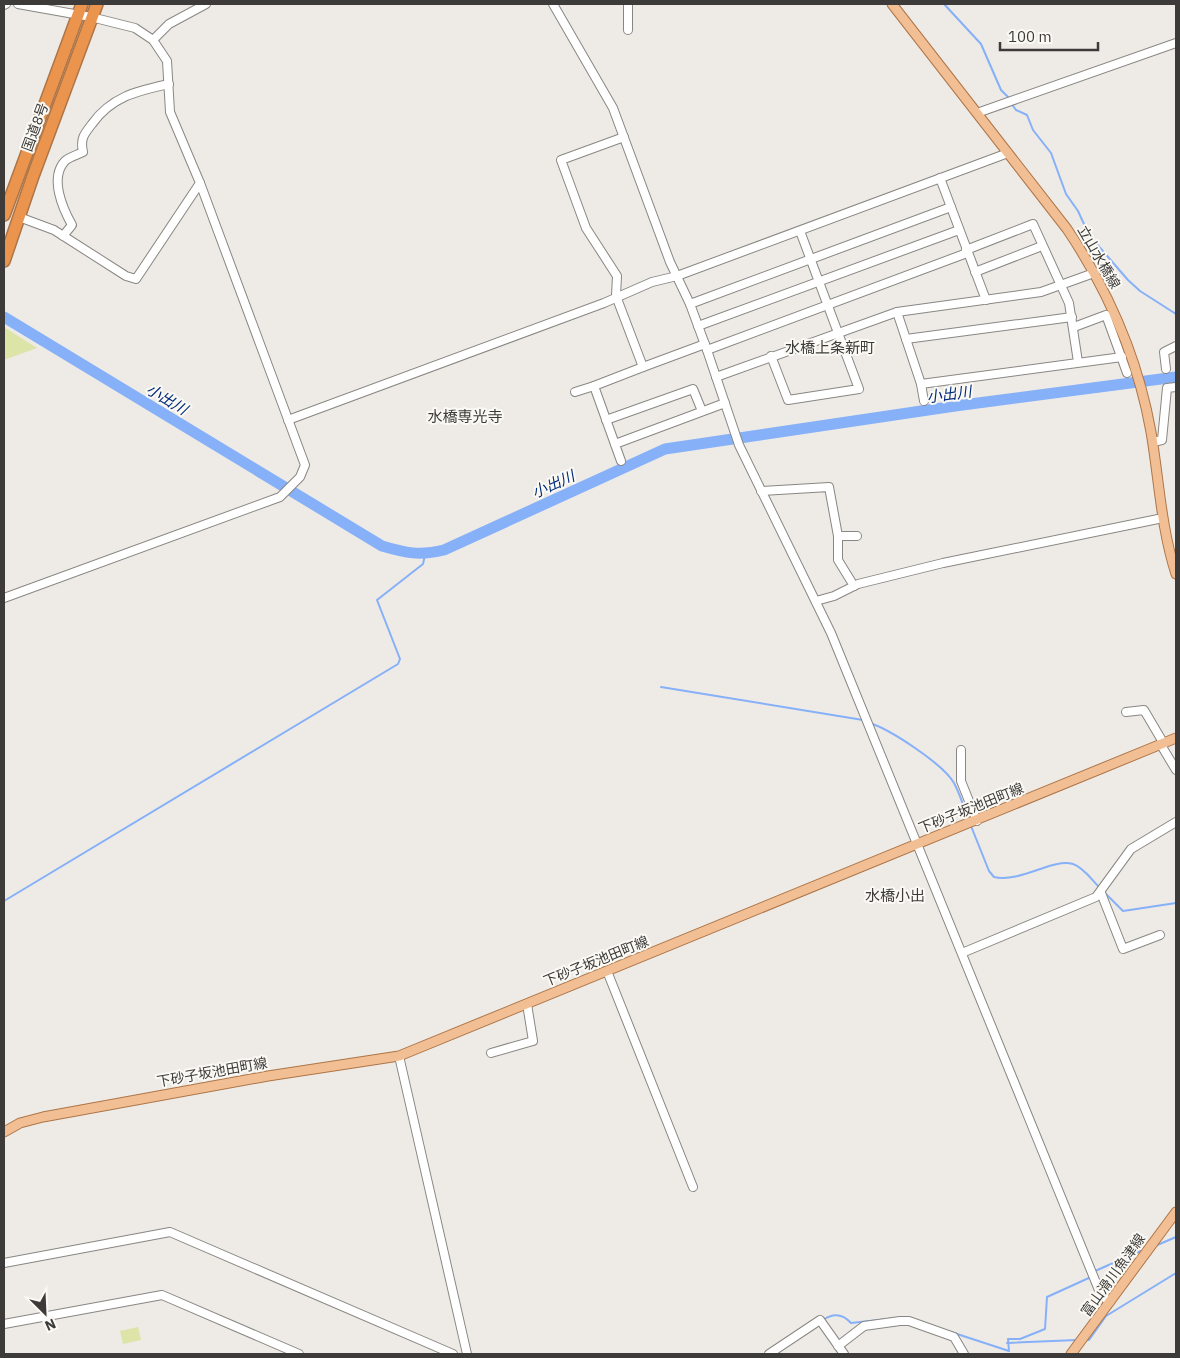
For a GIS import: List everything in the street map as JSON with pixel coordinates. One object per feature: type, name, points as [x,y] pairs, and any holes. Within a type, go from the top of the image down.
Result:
[{"type":"highway","name":"国道8号","points":[[4,261],[97,4]]},
{"type":"highway","name":"国道8号","points":[[4,215],[79,9]]},
{"type":"main road","name":"立山水橋線","points":[[892,4],[1067,229],[1094,273],[1121,330],[1140,388],[1152,442],[1163,518],[1176,574]]},
{"type":"main road","name":"下砂子坂池田町線","points":[[4,1132],[20,1123],[43,1116],[268,1076],[399,1056],[1176,738]]},
{"type":"main road","name":"富山滑川魚津線","points":[[1071,1354],[1176,1212]]},
{"type":"street","points":[[4,598],[280,497],[300,477],[305,465],[200,183],[170,112],[167,61],[153,40],[135,28],[92,17],[79,9],[18,4]]},
{"type":"street","points":[[153,40],[169,24],[206,4]]},
{"type":"street","points":[[553,4],[604,92],[624,137],[670,262],[690,304],[739,445],[816,601],[918,844],[1101,1295],[1110,1302]]},
{"type":"street","points":[[628,4],[628,30]]},
{"type":"street","points":[[977,113],[1176,43]]},
{"type":"street","points":[[63,236],[72,225],[58,192],[61,166],[66,160],[82,152],[82,137],[100,113],[114,101],[129,94],[169,84]]},
{"type":"street","points":[[624,137],[561,160],[586,228],[617,276],[616,296],[643,367]]},
{"type":"street","points":[[288,420],[604,303],[616,296],[677,276],[1008,153]]},
{"type":"street","points":[[940,178],[986,300]]},
{"type":"street","points":[[19,217],[63,236],[126,276],[136,279],[200,183]]},
{"type":"street","points":[[690,304],[951,207]]},
{"type":"street","points":[[575,392],[829,304],[1033,224],[1061,285],[1072,317],[1078,362]]},
{"type":"street","points":[[771,356],[788,400],[859,388],[800,230]]},
{"type":"street","points":[[698,326],[959,230]]},
{"type":"street","points":[[974,272],[1042,246]]},
{"type":"street","points":[[716,377],[897,312],[1041,292],[1094,273]]},
{"type":"street","points":[[897,312],[921,384],[924,401]]},
{"type":"street","points":[[1074,326],[1106,315],[1127,373]]},
{"type":"street","points":[[906,339],[1072,317]]},
{"type":"street","points":[[1166,369],[1164,352],[1176,346]]},
{"type":"street","points":[[921,384],[1122,356]]},
{"type":"street","points":[[594,386],[621,461]]},
{"type":"street","points":[[1152,442],[1162,440],[1167,388],[1176,387]]},
{"type":"street","points":[[606,420],[693,389],[702,411]]},
{"type":"street","points":[[615,444],[725,403]]},
{"type":"street","points":[[761,491],[830,487],[838,536],[838,560],[854,586]]},
{"type":"street","points":[[816,601],[834,596],[854,586],[952,561],[1163,518]]},
{"type":"street","points":[[838,536],[857,536]]},
{"type":"street","points":[[1126,712],[1144,710],[1176,770]]},
{"type":"street","points":[[961,750],[961,781],[977,821]]},
{"type":"street","points":[[962,953],[1096,897],[1101,893],[1131,849],[1176,822]]},
{"type":"street","points":[[1101,893],[1123,949],[1160,935]]},
{"type":"street","points":[[607,971],[693,1187]]},
{"type":"street","points":[[491,1053],[533,1041],[527,1004]]},
{"type":"street","points":[[399,1056],[466,1354]]},
{"type":"street","points":[[4,1263],[170,1232],[453,1354]]},
{"type":"street","points":[[4,1324],[162,1295],[299,1354]]},
{"type":"street","points":[[769,1354],[820,1320],[844,1354]]},
{"type":"street","points":[[838,1346],[864,1326],[909,1321],[954,1337],[964,1354]]},
{"type":"green space","points":[[4,327],[37,348],[4,360]]},
{"type":"green space","points":[[138,1327],[141,1340],[123,1344],[120,1331]]},
{"type":"waterway","points":[[944,4],[981,44],[1001,90],[1010,99]]},
{"type":"waterway","points":[[1011,103],[1016,110],[1027,115],[1033,130],[1051,153],[1066,194],[1078,211],[1089,235],[1140,291],[1176,314]]},
{"type":"waterway","name":"小出川","points":[[4,317],[382,546],[413,553],[444,550],[665,449],[955,406],[1176,377]]},
{"type":"waterway","points":[[4,901],[398,664],[400,659],[377,600],[423,564],[425,555]]},
{"type":"waterway","points":[[661,687],[863,720]]},
{"type":"waterway","points":[[870,723],[916,748],[948,775],[954,783],[968,819]]},
{"type":"waterway","points":[[971,826],[989,871],[994,877],[1015,877],[1065,863],[1073,864],[1080,868],[1099,887]]},
{"type":"waterway","points":[[1104,892],[1123,911],[1176,903]]},
{"type":"waterway","points":[[1155,1246],[1176,1237]]},
{"type":"waterway","points":[[1095,1271],[1143,1250]]},
{"type":"waterway","points":[[1085,1340],[1089,1340],[1106,1316],[1176,1273]]},
{"type":"waterway","points":[[951,1332],[1009,1351],[1008,1339],[1020,1339],[1045,1329],[1047,1297],[1091,1277]]},
{"type":"waterway","points":[[823,1320],[834,1315],[844,1317],[851,1323],[906,1317]]},
{"type":"waterway","points":[[1007,1343],[1077,1340]]},
{"type":"district","name":"水橋上条新町","points":[[830,347]]},
{"type":"district","name":"水橋専光寺","points":[[465,416]]},
{"type":"district","name":"水橋小出","points":[[895,895]]}]
